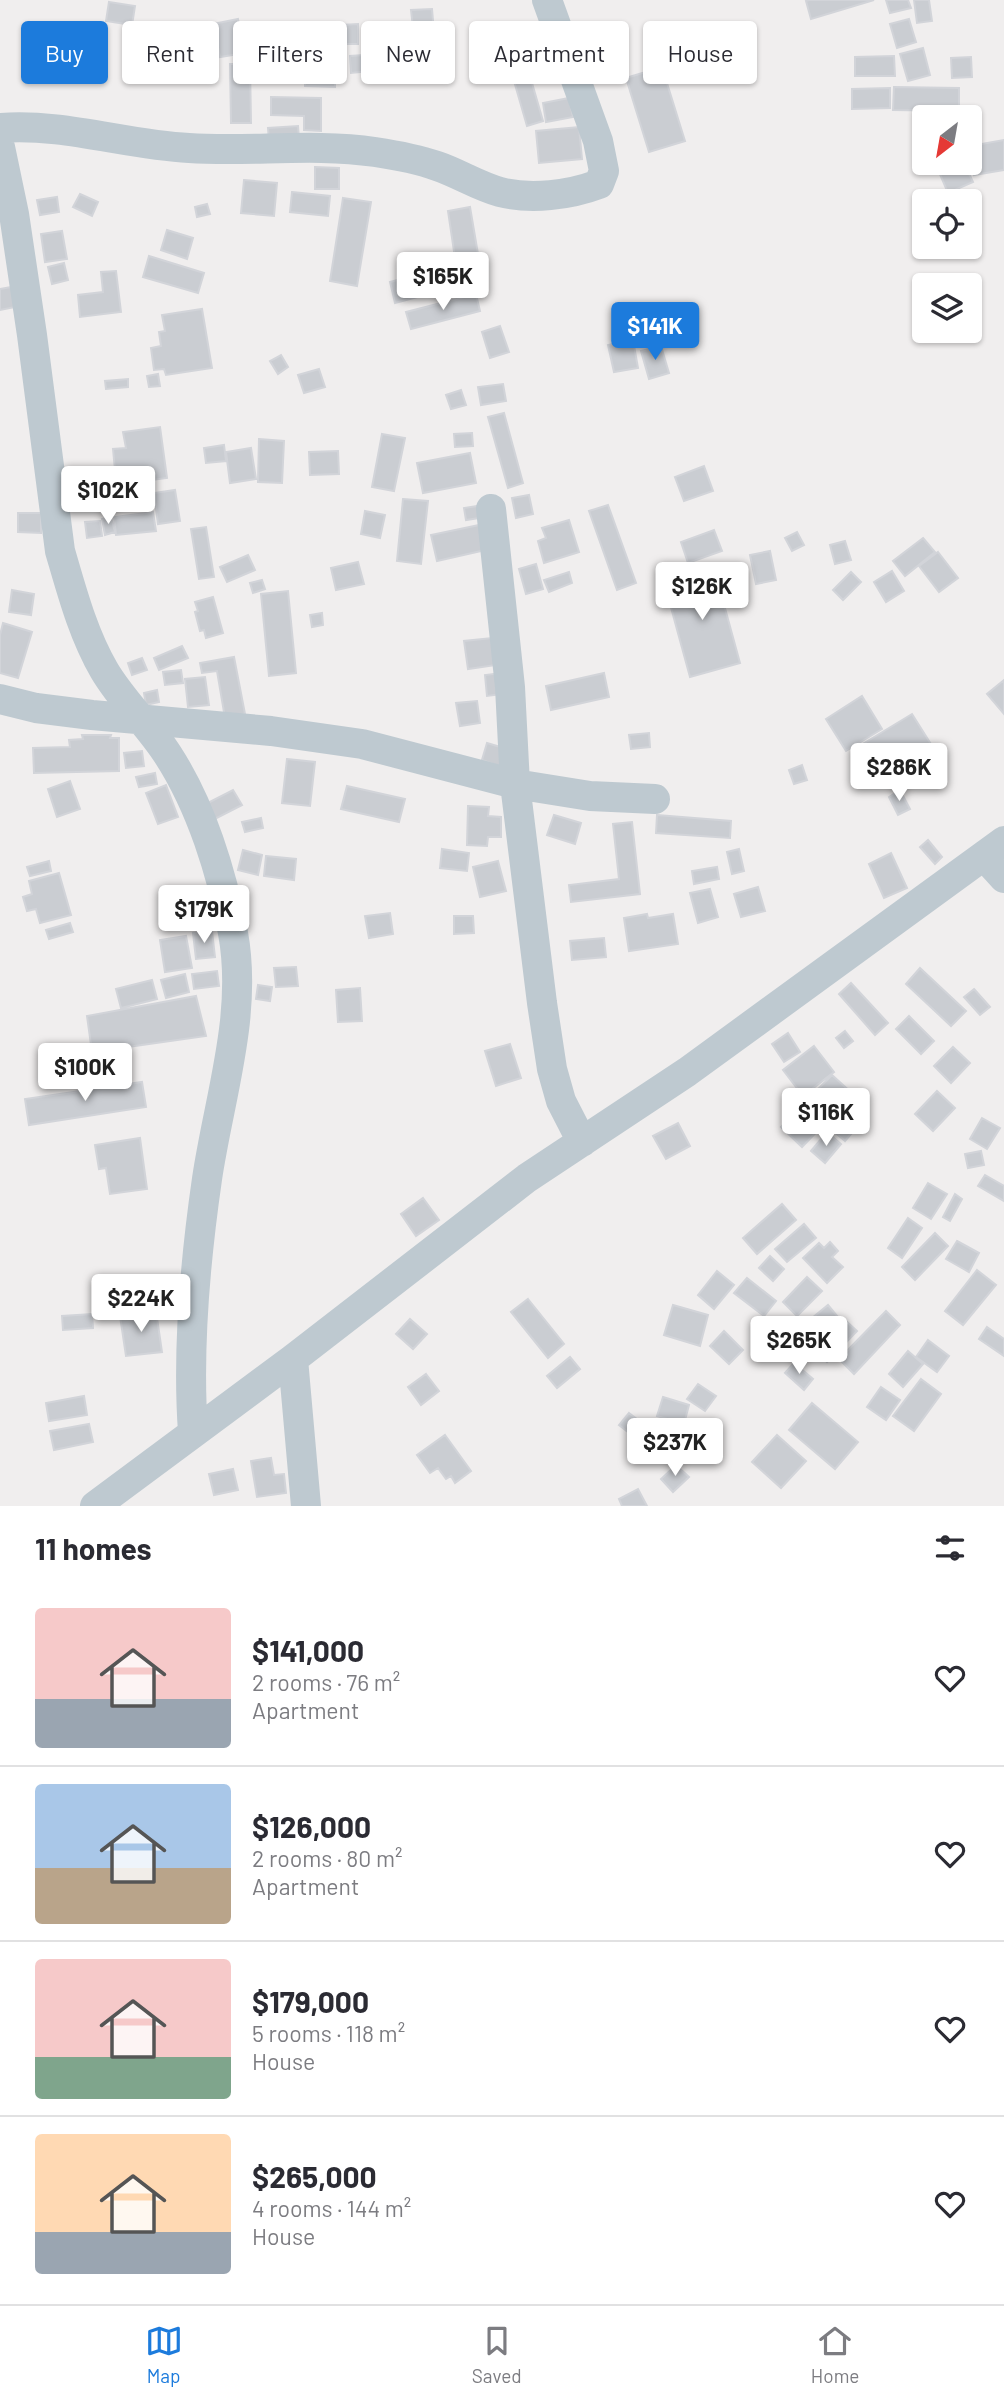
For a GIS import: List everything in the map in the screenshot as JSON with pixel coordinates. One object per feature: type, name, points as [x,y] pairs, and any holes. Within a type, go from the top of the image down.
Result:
[{"type":"street","points":[[0,128],[24,126],[71,131],[187,148],[346,148],[435,165],[501,192],[524,196],[572,192],[599,184],[604,171],[590,115],[547,0]]},
{"type":"street","points":[[0,147],[14,214],[32,335],[60,551],[88,639],[103,669],[123,700],[167,754],[206,836],[227,909],[236,964],[236,999],[229,1059],[207,1178],[200,1241],[191,1358],[193,1432]]},
{"type":"street","points":[[491,509],[510,687],[514,784],[552,1069],[561,1101],[582,1142]]},
{"type":"street","points":[[0,699],[36,708],[142,721],[271,731],[362,744],[514,784],[590,796],[654,799]]},
{"type":"street","points":[[95,1506],[293,1359],[527,1178],[687,1072],[994,848],[1004,878]]},
{"type":"street","points":[[293,1359],[306,1506]]},
{"type":"building","points":[[874,0],[811,19],[806,1]]},
{"type":"building","points":[[886,0],[908,0],[911,8],[890,13]]},
{"type":"building","points":[[914,0],[929,0],[932,21],[917,23]]},
{"type":"building","points":[[109,2],[135,6],[133,21],[122,21],[122,23],[106,21]]},
{"type":"building","points":[[432,9],[433,21],[412,21],[411,10]]},
{"type":"building","points":[[238,19],[233,21],[233,55],[220,57],[219,23]]},
{"type":"building","points":[[909,19],[916,42],[897,48],[890,24]]},
{"type":"building","points":[[358,24],[358,44],[347,44],[347,25]]},
{"type":"building","points":[[923,48],[930,75],[908,81],[900,54]]},
{"type":"building","points":[[361,55],[361,72],[351,73],[350,56]]},
{"type":"building","points":[[894,56],[895,76],[855,76],[855,57]]},
{"type":"building","points":[[971,57],[972,77],[952,78],[951,58]]},
{"type":"building","points":[[230,64],[233,64],[233,84],[250,84],[251,123],[231,123]]},
{"type":"building","points":[[643,73],[643,84],[667,84],[685,141],[649,152],[628,84],[629,77]]},
{"type":"building","points":[[305,84],[335,84],[335,87]]},
{"type":"building","points":[[515,84],[532,84],[543,121],[527,126]]},
{"type":"building","points":[[894,87],[959,88],[959,105],[912,105],[912,110],[893,110]]},
{"type":"building","points":[[890,88],[890,108],[852,109],[852,89]]},
{"type":"building","points":[[271,97],[321,98],[321,131],[304,130],[304,116],[271,115]]},
{"type":"building","points":[[569,98],[573,117],[546,122],[543,103]]},
{"type":"building","points":[[298,126],[299,139],[269,141],[268,128]]},
{"type":"building","points":[[579,127],[582,159],[539,163],[536,131]]},
{"type":"building","points":[[1004,140],[1004,170],[982,174],[982,144]]},
{"type":"building","points":[[315,167],[339,168],[339,189],[315,189]]},
{"type":"building","points":[[940,175],[970,175],[973,182],[957,189],[946,189]]},
{"type":"building","points":[[244,180],[277,183],[274,216],[241,213]]},
{"type":"building","points":[[292,192],[330,196],[328,216],[290,212]]},
{"type":"building","points":[[80,194],[98,202],[92,216],[73,207]]},
{"type":"building","points":[[57,197],[59,212],[40,215],[37,200]]},
{"type":"building","points":[[343,198],[371,202],[357,286],[330,281]]},
{"type":"building","points":[[207,204],[210,214],[197,217],[195,207]]},
{"type":"building","points":[[470,207],[478,254],[455,258],[448,211]]},
{"type":"building","points":[[167,230],[193,238],[187,259],[161,250]]},
{"type":"building","points":[[62,231],[67,259],[45,262],[41,234]]},
{"type":"building","points":[[149,256],[204,273],[198,293],[143,277]]},
{"type":"building","points":[[468,261],[474,282],[395,303],[390,282]]},
{"type":"building","points":[[64,263],[68,280],[52,284],[48,267]]},
{"type":"building","points":[[116,271],[121,312],[80,317],[78,295],[103,292],[101,272]]},
{"type":"building","points":[[17,286],[20,306],[0,310],[0,289]]},
{"type":"building","points":[[476,294],[480,311],[411,329],[406,312]]},
{"type":"building","points":[[202,309],[212,368],[166,375],[164,369],[154,370],[151,348],[161,346],[159,332],[165,331],[162,315]]},
{"type":"building","points":[[500,326],[509,352],[490,358],[482,332]]},
{"type":"building","points":[[633,340],[638,368],[614,372],[608,345]]},
{"type":"building","points":[[661,346],[669,373],[649,379],[641,351]]},
{"type":"building","points":[[281,355],[288,367],[278,374],[270,361]]},
{"type":"building","points":[[319,369],[325,387],[304,393],[298,375]]},
{"type":"building","points":[[158,374],[160,386],[149,387],[147,376]]},
{"type":"building","points":[[128,379],[128,387],[106,389],[105,381]]},
{"type":"building","points":[[503,384],[506,401],[481,405],[478,387]]},
{"type":"building","points":[[461,390],[466,405],[451,409],[446,395]]},
{"type":"building","points":[[504,413],[523,483],[508,488],[488,417]]},
{"type":"building","points":[[160,427],[167,478],[131,483],[128,468],[115,470],[113,449],[126,448],[123,432]]},
{"type":"building","points":[[472,433],[473,446],[455,447],[454,434]]},
{"type":"building","points":[[382,434],[405,438],[394,491],[372,487]]},
{"type":"building","points":[[259,439],[284,441],[282,483],[258,482]]},
{"type":"building","points":[[224,445],[226,461],[206,463],[204,448]]},
{"type":"building","points":[[251,448],[256,479],[230,483],[226,452]]},
{"type":"building","points":[[338,451],[339,474],[310,475],[309,452]]},
{"type":"building","points":[[470,453],[476,483],[423,493],[417,463]]},
{"type":"building","points":[[704,466],[713,491],[684,501],[675,477]]},
{"type":"building","points":[[76,475],[86,475],[87,489],[76,489]]},
{"type":"building","points":[[175,490],[180,521],[158,524],[154,493]]},
{"type":"building","points":[[529,495],[533,514],[516,518],[512,498]]},
{"type":"building","points":[[403,499],[428,501],[421,564],[397,561]]},
{"type":"building","points":[[484,505],[486,517],[466,520],[464,508]]},
{"type":"building","points":[[608,505],[636,583],[617,590],[589,511]]},
{"type":"building","points":[[365,511],[385,515],[380,538],[361,534]]},
{"type":"building","points":[[153,512],[156,531],[116,535],[114,517]]},
{"type":"building","points":[[18,513],[41,513],[41,533],[18,532]]},
{"type":"building","points":[[111,517],[115,532],[105,535],[102,519]]},
{"type":"building","points":[[569,520],[579,552],[544,563],[538,541],[546,538],[542,528]]},
{"type":"building","points":[[100,521],[102,536],[87,538],[85,522]]},
{"type":"building","points":[[484,524],[490,549],[437,561],[431,535]]},
{"type":"building","points":[[206,527],[214,577],[199,579],[191,529]]},
{"type":"building","points":[[714,530],[722,551],[688,563],[681,542]]},
{"type":"building","points":[[797,532],[804,545],[792,551],[785,538]]},
{"type":"building","points":[[923,538],[935,552],[905,576],[893,561]]},
{"type":"building","points":[[845,541],[851,560],[835,564],[830,545]]},
{"type":"building","points":[[770,551],[776,580],[756,584],[750,555]]},
{"type":"building","points":[[938,552],[958,578],[939,592],[919,566]]},
{"type":"building","points":[[248,555],[255,570],[227,582],[220,567]]},
{"type":"building","points":[[358,562],[364,584],[336,590],[331,568]]},
{"type":"building","points":[[536,564],[543,589],[526,594],[519,569]]},
{"type":"building","points":[[714,568],[740,663],[690,677],[664,582]]},
{"type":"building","points":[[892,571],[904,591],[886,602],[874,582]]},
{"type":"building","points":[[569,572],[572,583],[549,592],[544,580]]},
{"type":"building","points":[[851,572],[861,582],[843,600],[833,590]]},
{"type":"building","points":[[262,580],[265,589],[253,593],[250,583]]},
{"type":"building","points":[[12,590],[34,594],[31,615],[9,612]]},
{"type":"building","points":[[288,591],[296,673],[269,676],[261,594]]},
{"type":"building","points":[[213,597],[223,633],[206,638],[204,630],[200,631],[195,602]]},
{"type":"building","points":[[322,613],[323,625],[312,627],[310,615]]},
{"type":"building","points":[[3,623],[32,632],[18,678],[0,673],[0,635]]},
{"type":"building","points":[[492,638],[496,665],[468,669],[464,641]]},
{"type":"building","points":[[182,646],[188,658],[159,670],[154,658]]},
{"type":"building","points":[[234,657],[245,714],[225,718],[217,671],[202,673],[200,663]]},
{"type":"building","points":[[142,658],[147,670],[132,675],[128,663]]},
{"type":"building","points":[[181,670],[183,683],[165,685],[163,672]]},
{"type":"building","points":[[501,673],[503,694],[487,696],[485,675]]},
{"type":"building","points":[[604,673],[609,697],[551,710],[546,686]]},
{"type":"building","points":[[205,677],[209,705],[188,707],[185,679]]},
{"type":"building","points":[[1004,680],[1004,714],[987,694]]},
{"type":"building","points":[[157,690],[159,702],[146,705],[144,693]]},
{"type":"building","points":[[862,696],[882,729],[846,751],[826,719]]},
{"type":"building","points":[[477,701],[480,723],[460,726],[456,703]]},
{"type":"building","points":[[912,714],[934,749],[878,783],[856,748]]},
{"type":"building","points":[[649,733],[650,747],[631,749],[629,735]]},
{"type":"building","points":[[82,735],[111,735],[110,738],[119,738],[119,771],[34,773],[33,748],[70,747],[69,740],[83,739]]},
{"type":"building","points":[[487,743],[507,749],[501,767],[482,760]]},
{"type":"building","points":[[142,751],[144,766],[126,768],[124,753]]},
{"type":"building","points":[[287,759],[315,762],[310,806],[282,803]]},
{"type":"building","points":[[802,765],[807,780],[794,784],[789,770]]},
{"type":"building","points":[[155,773],[157,784],[139,787],[136,777]]},
{"type":"building","points":[[70,781],[80,809],[57,817],[48,789]]},
{"type":"building","points":[[166,785],[178,817],[158,824],[146,793]]},
{"type":"building","points":[[347,786],[405,799],[399,822],[341,809]]},
{"type":"building","points":[[233,790],[242,805],[209,822],[200,807]]},
{"type":"building","points":[[900,790],[910,809],[898,815],[889,797]]},
{"type":"building","points":[[468,806],[489,807],[488,816],[501,817],[501,837],[488,837],[487,846],[467,845]]},
{"type":"building","points":[[554,815],[581,823],[575,844],[547,835]]},
{"type":"building","points":[[657,815],[731,821],[730,838],[656,833]]},
{"type":"building","points":[[261,818],[263,828],[245,832],[242,822]]},
{"type":"building","points":[[632,822],[640,894],[571,902],[569,885],[619,879],[613,824]]},
{"type":"building","points":[[928,840],[942,857],[935,864],[920,847]]},
{"type":"building","points":[[442,849],[469,853],[467,871],[440,868]]},
{"type":"building","points":[[739,849],[744,871],[732,874],[727,852]]},
{"type":"building","points":[[243,850],[262,855],[258,875],[238,870]]},
{"type":"building","points":[[891,853],[907,888],[884,898],[869,864]]},
{"type":"building","points":[[266,856],[296,859],[294,880],[264,876]]},
{"type":"building","points":[[49,861],[51,871],[30,876],[27,867]]},
{"type":"building","points":[[498,861],[506,891],[480,897],[473,867]]},
{"type":"building","points":[[717,867],[719,879],[694,884],[692,871]]},
{"type":"building","points":[[59,873],[71,915],[40,923],[36,909],[27,911],[23,897],[32,894],[29,881]]},
{"type":"building","points":[[758,887],[765,911],[741,917],[734,894]]},
{"type":"building","points":[[710,889],[718,917],[698,923],[690,893]]},
{"type":"building","points":[[390,913],[393,934],[369,938],[365,916]]},
{"type":"building","points":[[647,914],[648,918],[673,914],[678,944],[629,951],[624,918]]},
{"type":"building","points":[[454,916],[473,916],[474,933],[454,934]]},
{"type":"building","points":[[70,923],[73,932],[49,939],[46,930]]},
{"type":"building","points":[[212,931],[215,957],[196,959],[193,933]]},
{"type":"building","points":[[186,936],[192,968],[165,972],[160,940]]},
{"type":"building","points":[[604,938],[606,957],[572,960],[570,941]]},
{"type":"building","points":[[296,967],[298,986],[276,987],[274,968]]},
{"type":"building","points":[[920,968],[966,1011],[951,1026],[906,984]]},
{"type":"building","points":[[217,971],[219,986],[194,989],[192,974]]},
{"type":"building","points":[[185,974],[189,992],[166,998],[161,980]]},
{"type":"building","points":[[152,980],[157,999],[121,1008],[116,989]]},
{"type":"building","points":[[851,983],[888,1023],[875,1035],[839,994]]},
{"type":"building","points":[[258,985],[272,987],[270,1001],[256,999]]},
{"type":"building","points":[[360,988],[362,1021],[338,1022],[336,990]]},
{"type":"building","points":[[974,989],[990,1007],[980,1015],[964,997]]},
{"type":"building","points":[[196,996],[206,1036],[92,1052],[87,1016]]},
{"type":"building","points":[[909,1016],[934,1041],[921,1054],[896,1029]]},
{"type":"building","points":[[845,1031],[853,1041],[844,1048],[836,1038]]},
{"type":"building","points":[[788,1033],[800,1052],[784,1062],[772,1044]]},
{"type":"building","points":[[510,1044],[521,1078],[496,1086],[485,1051]]},
{"type":"building","points":[[814,1046],[834,1072],[803,1096],[783,1070]]},
{"type":"building","points":[[953,1047],[970,1063],[951,1083],[934,1066]]},
{"type":"building","points":[[832,1075],[853,1094],[802,1147],[781,1127]]},
{"type":"building","points":[[142,1082],[146,1107],[29,1125],[25,1099]]},
{"type":"building","points":[[937,1091],[955,1108],[933,1131],[915,1114]]},
{"type":"building","points":[[844,1115],[857,1127],[845,1141],[831,1129]]},
{"type":"building","points":[[982,1118],[1000,1128],[987,1149],[970,1139]]},
{"type":"building","points":[[678,1123],[690,1146],[666,1159],[653,1136]]},
{"type":"building","points":[[827,1132],[841,1144],[825,1163],[811,1151]]},
{"type":"building","points":[[140,1138],[147,1189],[110,1194],[106,1168],[99,1169],[95,1145]]},
{"type":"building","points":[[981,1151],[984,1165],[968,1168],[965,1154]]},
{"type":"building","points":[[985,1175],[1004,1186],[1004,1201],[978,1186]]},
{"type":"building","points":[[928,1183],[947,1194],[931,1219],[913,1208]]},
{"type":"building","points":[[955,1194],[962,1199],[950,1221],[943,1217]]},
{"type":"building","points":[[423,1198],[439,1220],[416,1236],[401,1214]]},
{"type":"building","points":[[782,1204],[796,1220],[757,1254],[743,1238]]},
{"type":"building","points":[[908,1218],[922,1228],[902,1258],[888,1248]]},
{"type":"building","points":[[804,1224],[816,1238],[787,1262],[775,1249]]},
{"type":"building","points":[[935,1233],[948,1246],[915,1280],[902,1267]]},
{"type":"building","points":[[957,1241],[979,1253],[969,1272],[946,1259]]},
{"type":"building","points":[[830,1242],[838,1251],[832,1257],[843,1267],[827,1283],[803,1258],[819,1243],[824,1248]]},
{"type":"building","points":[[770,1256],[784,1269],[773,1281],[759,1268]]},
{"type":"building","points":[[977,1270],[996,1285],[963,1325],[945,1311]]},
{"type":"building","points":[[717,1271],[734,1285],[714,1309],[698,1295]]},
{"type":"building","points":[[807,1277],[822,1291],[797,1316],[783,1302]]},
{"type":"building","points":[[747,1278],[776,1301],[764,1316],[734,1293]]},
{"type":"building","points":[[175,1293],[176,1304],[141,1309],[140,1297]]},
{"type":"building","points":[[528,1299],[564,1344],[548,1358],[511,1312]]},
{"type":"building","points":[[673,1305],[708,1315],[700,1346],[664,1335]]},
{"type":"building","points":[[828,1305],[838,1317],[821,1331],[811,1319]]},
{"type":"building","points":[[156,1311],[162,1352],[126,1356],[120,1316]]},
{"type":"building","points":[[886,1311],[900,1325],[854,1374],[839,1359]]},
{"type":"building","points":[[92,1314],[93,1328],[63,1330],[62,1316]]},
{"type":"building","points":[[410,1319],[427,1334],[413,1349],[396,1334]]},
{"type":"building","points":[[845,1320],[857,1331],[827,1362],[816,1351]]},
{"type":"building","points":[[987,1327],[1004,1339],[1004,1356],[979,1339]]},
{"type":"building","points":[[724,1331],[743,1350],[729,1364],[710,1346]]},
{"type":"building","points":[[928,1340],[949,1356],[937,1372],[916,1357]]},
{"type":"building","points":[[908,1351],[923,1364],[903,1387],[889,1374]]},
{"type":"building","points":[[570,1357],[580,1369],[557,1388],[547,1376]]},
{"type":"building","points":[[794,1363],[813,1379],[804,1390],[785,1373]]},
{"type":"building","points":[[426,1374],[439,1391],[421,1405],[408,1387]]},
{"type":"building","points":[[921,1379],[941,1394],[914,1431],[893,1416]]},
{"type":"building","points":[[698,1384],[716,1396],[705,1411],[687,1399]]},
{"type":"building","points":[[881,1387],[900,1400],[886,1420],[867,1407]]},
{"type":"building","points":[[84,1396],[87,1415],[49,1421],[46,1403]]},
{"type":"building","points":[[663,1397],[689,1405],[684,1424],[657,1416]]},
{"type":"building","points":[[812,1403],[858,1442],[835,1469],[789,1430]]},
{"type":"building","points":[[629,1413],[646,1426],[637,1439],[619,1425]]},
{"type":"building","points":[[89,1424],[93,1442],[54,1450],[50,1431]]},
{"type":"building","points":[[445,1435],[471,1471],[455,1483],[451,1476],[446,1479],[438,1468],[430,1473],[417,1455]]},
{"type":"building","points":[[777,1435],[806,1461],[781,1488],[752,1462]]},
{"type":"building","points":[[271,1458],[274,1475],[284,1474],[286,1493],[257,1497],[251,1461]]},
{"type":"building","points":[[676,1465],[689,1477],[673,1492],[661,1479]]},
{"type":"building","points":[[233,1469],[238,1490],[214,1495],[209,1474]]},
{"type":"building","points":[[638,1489],[647,1506],[622,1506],[619,1499]]}]
